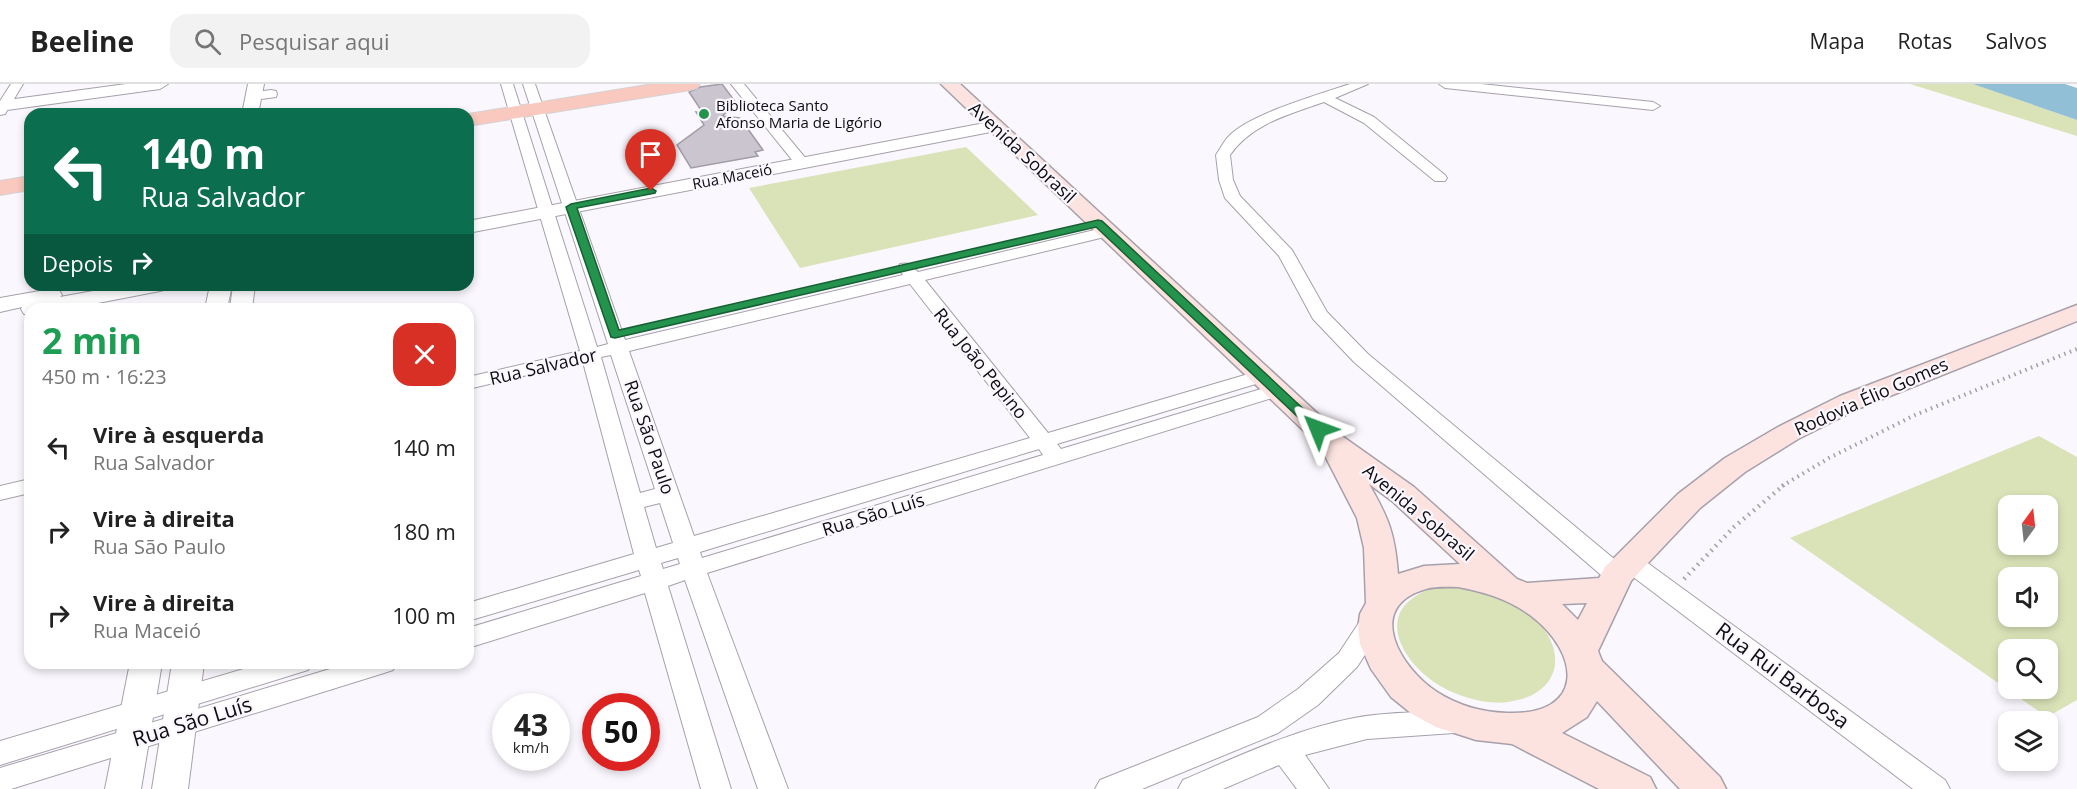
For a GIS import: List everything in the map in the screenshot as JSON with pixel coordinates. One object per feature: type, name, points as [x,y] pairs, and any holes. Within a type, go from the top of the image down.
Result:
[{"type":"main road","points":[[474,112],[657,84]]},
{"type":"main road","points":[[474,118],[527,103],[690,84]]},
{"type":"main road","name":"Avenida Sobrasil","points":[[950,84],[1332,442],[1402,494],[1514,590]]},
{"type":"main road","points":[[0,188],[24,184]]},
{"type":"main road","points":[[0,195],[24,191]]},
{"type":"main road","name":"Rodovia Élio Gomes","points":[[1583,658],[1619,576],[1689,501],[1735,465],[1788,433],[1850,402],[2077,312]]},
{"type":"main road","name":"Avenida Sobrasil","points":[[1332,442],[1373,518],[1380,548],[1379,610]]},
{"type":"main road","points":[[1583,658],[1585,684],[1578,702],[1564,716],[1544,725],[1518,729],[1491,728],[1464,722],[1431,707],[1404,687],[1385,664],[1375,640],[1379,610],[1396,590],[1413,581],[1434,576],[1458,575],[1514,590],[1549,610],[1568,629],[1583,658],[1706,789]]},
{"type":"main road","points":[[1514,590],[1619,576]]},
{"type":"main road","points":[[1518,729],[1636,789]]},
{"type":"street","points":[[2,105],[17,84]]},
{"type":"street","points":[[2,105],[126,84]]},
{"type":"street","points":[[91,91],[160,84]]},
{"type":"street","name":"Rua São Paulo","points":[[507,84],[527,103],[547,136],[694,570],[773,789]]},
{"type":"street","points":[[737,84],[799,159]]},
{"type":"street","name":"Rua Rui Barbosa","points":[[1362,84],[1248,128],[1233,139],[1223,155],[1226,180],[1233,198],[1286,254],[1319,315],[1361,358],[1619,576],[1671,592],[1935,789]]},
{"type":"street","points":[[1445,84],[1653,106]]},
{"type":"street","points":[[251,108],[255,90],[272,89],[269,108]]},
{"type":"street","points":[[1324,97],[1369,120],[1440,178]]},
{"type":"street","name":"Rua São Paulo","points":[[527,103],[525,140],[533,171],[588,348],[654,582],[716,789]]},
{"type":"street","name":"Rua Maceió","points":[[474,224],[543,207],[992,123]]},
{"type":"street","points":[[525,140],[547,136]]},
{"type":"street","points":[[533,171],[557,166]]},
{"type":"street","name":"Rua Maceió","points":[[474,215],[543,207]]},
{"type":"street","name":"Rua Salvador","points":[[474,376],[1103,227]]},
{"type":"street","points":[[555,244],[582,238]]},
{"type":"street","name":"Rua João Pepino","points":[[909,273],[1050,449]]},
{"type":"street","points":[[572,296],[600,290]]},
{"type":"street","points":[[0,305],[87,291]]},
{"type":"street","points":[[52,303],[95,291]]},
{"type":"street","points":[[0,315],[24,310]]},
{"type":"street","name":"Rua São Luís","points":[[474,610],[826,504],[1050,449],[1270,383]]},
{"type":"street","points":[[609,423],[642,414]]},
{"type":"street","name":"Rua São Luís","points":[[474,636],[838,525],[1050,449]]},
{"type":"street","points":[[0,478],[24,472]]},
{"type":"street","points":[[0,493],[24,487]]},
{"type":"street","points":[[632,503],[669,493]]},
{"type":"street","points":[[826,504],[838,525]]},
{"type":"street","points":[[1110,789],[1268,725],[1308,697],[1348,660],[1379,610]]},
{"type":"street","points":[[123,789],[145,669]]},
{"type":"street","points":[[170,789],[187,669]]},
{"type":"street","name":"Rua São Luís","points":[[0,780],[284,669]]},
{"type":"street","name":"Rua São Luís","points":[[180,711],[357,669]]},
{"type":"street","points":[[1193,789],[1284,749],[1342,732],[1412,723],[1464,722]]},
{"type":"street","name":"Rua São Luís","points":[[0,753],[134,726]]},
{"type":"street","points":[[1284,749],[1314,789]]},
{"type":"path","points":[[1671,592],[1734,527],[1779,488],[1829,458],[1915,415],[2077,349]]},
{"type":"green space","points":[[1910,84],[1980,86],[2077,120],[2077,136]]},
{"type":"green space","points":[[966,147],[1038,215],[800,268],[749,188]]},
{"type":"green space","points":[[2039,436],[2077,457],[2077,700],[2058,711],[2038,711],[2021,699],[2058,699],[2058,639],[1998,639],[1998,683],[1790,538]]},
{"type":"green space","points":[[1447,587],[1492,594],[1513,603],[1532,616],[1544,629],[1552,643],[1555,656],[1554,669],[1549,681],[1526,698],[1500,703],[1457,694],[1429,679],[1417,668],[1407,656],[1400,642],[1397,629],[1399,616],[1406,603],[1421,593]]},
{"type":"water","points":[[1973,84],[2065,84],[2077,88],[2077,120]]},
{"type":"building","points":[[722,84],[737,104],[722,116],[740,118],[763,150],[755,152],[758,156],[691,168],[677,145],[704,125],[696,112],[703,113],[689,92],[700,87]]},
{"type":"place","name":"Biblioteca Santo Afonso Maria de Ligório","points":[[704,114]]},
{"type":"route","points":[[651,191],[571,207],[615,334],[1098,223],[1318,429]]}]
